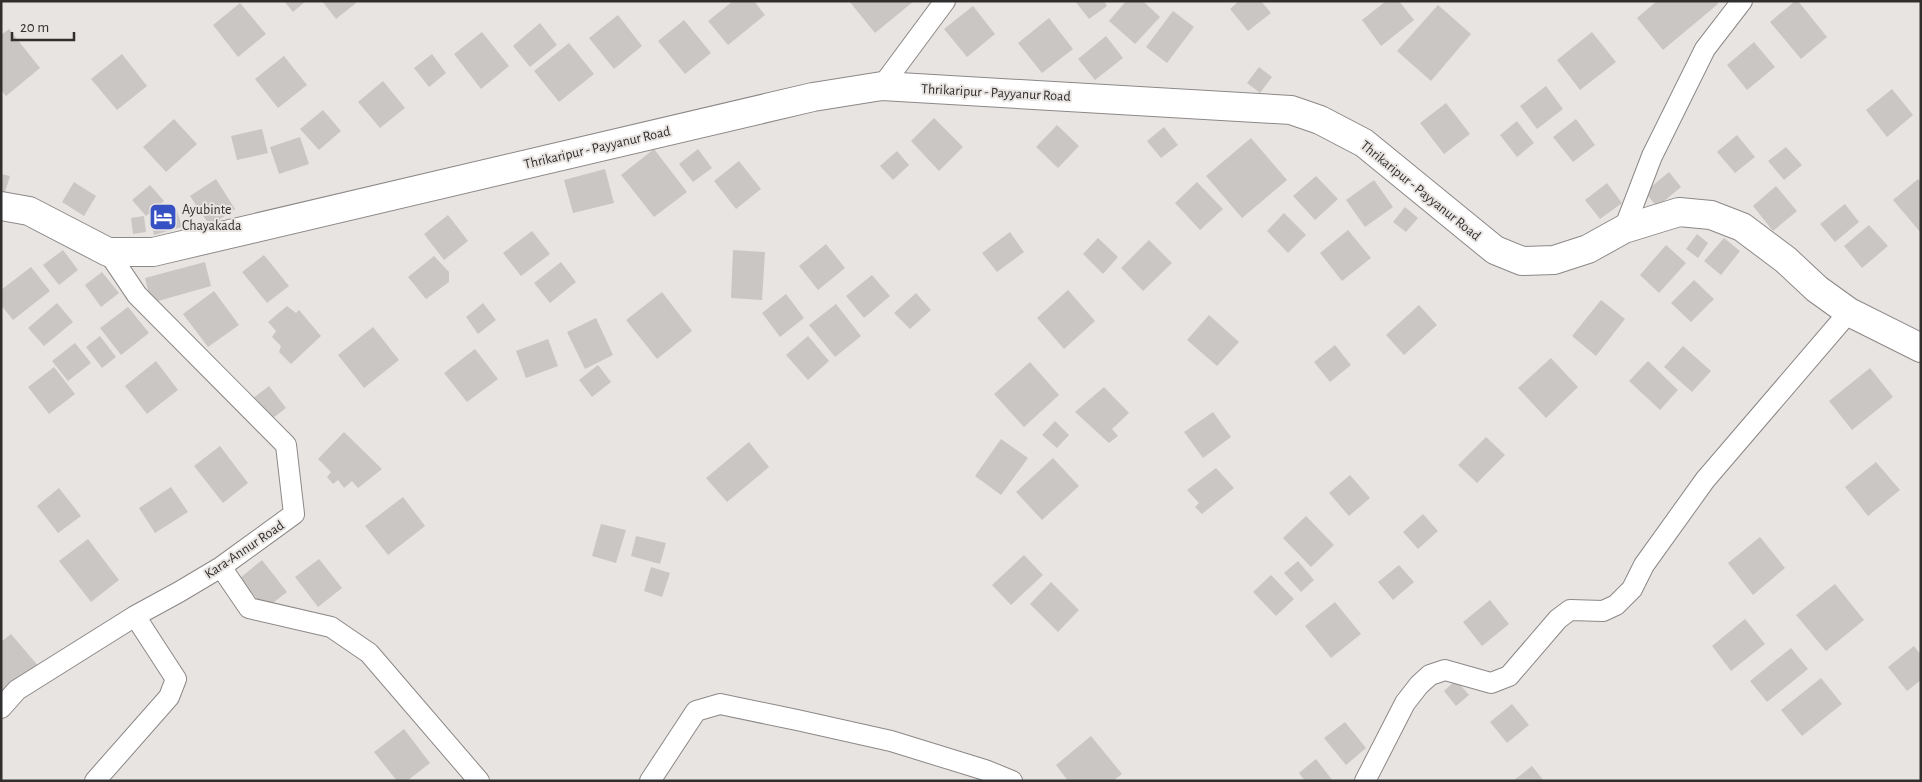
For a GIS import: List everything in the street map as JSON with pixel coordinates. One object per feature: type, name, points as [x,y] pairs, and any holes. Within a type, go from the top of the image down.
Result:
[{"type":"main road","name":"Thrikaripur - Payyanur Road","points":[[1,206],[30,211],[108,252],[153,252],[813,97],[882,86],[1291,110],[1320,120],[1364,142],[1496,250],[1522,261],[1554,260],[1588,249],[1624,229],[1680,212],[1711,215],[1742,227],[1786,260],[1817,289],[1849,312],[1921,348]]},
{"type":"street","points":[[882,86],[945,1]]},
{"type":"street","points":[[1624,229],[1652,156],[1705,49],[1742,1]]},
{"type":"street","name":"Kara-Annur Road","points":[[1,708],[17,690],[135,616],[221,567],[294,514],[286,445],[137,295],[108,252]]},
{"type":"street","points":[[1366,781],[1405,703],[1419,685],[1430,675],[1445,670],[1491,683],[1509,676],[1558,619],[1570,610],[1603,611],[1616,605],[1632,589],[1644,565],[1705,480],[1849,312]]},
{"type":"street","points":[[221,567],[249,608],[331,627],[368,653],[479,781]]},
{"type":"street","points":[[95,781],[169,698],[176,679],[135,616]]},
{"type":"street","points":[[650,781],[696,711],[720,704],[892,741],[985,770],[1012,781]]},
{"type":"building","points":[[284,1],[306,1],[293,12]]},
{"type":"building","points":[[322,1],[354,1],[356,3],[336,19]]},
{"type":"building","points":[[733,1],[754,1],[765,15],[728,45],[708,21]]},
{"type":"building","points":[[849,1],[914,1],[875,33]]},
{"type":"building","points":[[1075,1],[1104,1],[1107,6],[1089,19]]},
{"type":"building","points":[[1126,1],[1143,1],[1160,17],[1135,44],[1109,21]]},
{"type":"building","points":[[1239,1],[1261,1],[1271,13],[1248,31],[1230,9]]},
{"type":"building","points":[[1386,1],[1399,1],[1414,20],[1381,46],[1362,20]]},
{"type":"building","points":[[1657,1],[1716,1],[1718,4],[1663,50],[1637,18]]},
{"type":"building","points":[[1795,1],[1798,1],[1827,37],[1801,59],[1770,22]]},
{"type":"building","points":[[240,3],[266,34],[238,57],[213,25]]},
{"type":"building","points":[[1438,5],[1471,34],[1431,81],[1397,51]]},
{"type":"building","points":[[973,6],[995,34],[967,57],[944,29]]},
{"type":"building","points":[[1173,11],[1194,27],[1167,63],[1146,47]]},
{"type":"building","points":[[618,15],[642,46],[614,69],[589,38]]},
{"type":"building","points":[[1049,18],[1073,49],[1042,73],[1018,43]]},
{"type":"building","points":[[684,20],[711,53],[685,74],[658,41]]},
{"type":"building","points":[[540,23],[557,45],[530,67],[513,46]]},
{"type":"building","points":[[9,29],[40,68],[6,96],[1,90],[1,35]]},
{"type":"building","points":[[482,32],[509,66],[481,89],[454,54]]},
{"type":"building","points":[[1592,32],[1616,62],[1580,90],[1557,60]]},
{"type":"building","points":[[1106,36],[1123,58],[1095,80],[1078,59]]},
{"type":"building","points":[[1754,42],[1775,67],[1747,90],[1727,65]]},
{"type":"building","points":[[569,43],[594,74],[559,102],[534,71]]},
{"type":"building","points":[[122,54],[147,86],[117,110],[91,79]]},
{"type":"building","points":[[432,54],[446,73],[429,87],[414,68]]},
{"type":"building","points":[[284,56],[307,85],[278,108],[255,79]]},
{"type":"building","points":[[1259,67],[1272,77],[1260,93],[1247,83]]},
{"type":"building","points":[[383,81],[405,108],[380,128],[358,102]]},
{"type":"building","points":[[1546,86],[1563,109],[1537,129],[1520,106]]},
{"type":"building","points":[[1892,89],[1913,115],[1887,137],[1866,110]]},
{"type":"building","points":[[1446,103],[1470,134],[1444,154],[1420,123]]},
{"type":"building","points":[[323,110],[341,131],[319,150],[300,129]]},
{"type":"building","points":[[934,118],[963,147],[939,171],[911,141]]},
{"type":"building","points":[[174,119],[197,144],[166,172],[143,147]]},
{"type":"building","points":[[1576,119],[1595,145],[1573,162],[1553,137]]},
{"type":"building","points":[[1517,121],[1534,143],[1517,157],[1500,135]]},
{"type":"building","points":[[1057,125],[1079,146],[1058,168],[1036,147]]},
{"type":"building","points":[[1164,127],[1178,145],[1161,158],[1147,141]]},
{"type":"building","points":[[262,129],[268,153],[237,160],[231,136]]},
{"type":"building","points":[[1737,135],[1755,157],[1735,173],[1717,152]]},
{"type":"building","points":[[300,137],[309,164],[279,174],[270,147]]},
{"type":"building","points":[[1251,138],[1287,180],[1242,218],[1206,176]]},
{"type":"building","points":[[1786,147],[1802,165],[1784,180],[1768,161]]},
{"type":"building","points":[[654,149],[687,192],[654,217],[621,175]]},
{"type":"building","points":[[698,149],[712,168],[693,182],[679,164]]},
{"type":"building","points":[[897,151],[909,165],[893,180],[880,166]]},
{"type":"building","points":[[739,161],[761,189],[736,209],[714,181]]},
{"type":"building","points":[[605,169],[614,203],[573,213],[564,180]]},
{"type":"building","points":[[1669,172],[1681,187],[1657,207],[1645,192]]},
{"type":"building","points":[[1,174],[10,176],[5,192],[1,190]]},
{"type":"building","points":[[1316,176],[1338,199],[1315,220],[1293,196]]},
{"type":"building","points":[[216,179],[235,209],[210,226],[190,196]]},
{"type":"building","points":[[1918,179],[1921,182],[1921,233],[1893,200]]},
{"type":"building","points":[[1374,180],[1393,207],[1365,227],[1346,200]]},
{"type":"building","points":[[74,182],[96,196],[84,216],[62,202]]},
{"type":"building","points":[[1197,182],[1223,209],[1200,230],[1175,203]]},
{"type":"building","points":[[1607,183],[1622,203],[1600,219],[1585,200]]},
{"type":"building","points":[[150,185],[164,201],[146,216],[132,200]]},
{"type":"building","points":[[1776,186],[1797,211],[1773,231],[1753,206]]},
{"type":"building","points":[[1845,204],[1859,222],[1835,242],[1820,224]]},
{"type":"building","points":[[1405,207],[1418,218],[1406,232],[1393,222]]},
{"type":"building","points":[[177,211],[182,227],[154,235],[150,219]]},
{"type":"building","points":[[1284,213],[1306,235],[1288,253],[1267,231]]},
{"type":"building","points":[[448,215],[468,241],[444,260],[424,234]]},
{"type":"building","points":[[144,216],[146,232],[133,234],[131,218]]},
{"type":"building","points":[[1869,225],[1888,246],[1862,268],[1844,246]]},
{"type":"building","points":[[1348,230],[1371,258],[1342,281],[1320,253]]},
{"type":"building","points":[[532,231],[550,254],[521,276],[503,253]]},
{"type":"building","points":[[1010,232],[1024,252],[997,272],[982,253]]},
{"type":"building","points":[[1697,234],[1708,243],[1698,258],[1686,249]]},
{"type":"building","points":[[1098,238],[1118,257],[1103,274],[1083,254]]},
{"type":"building","points":[[1724,238],[1740,251],[1721,275],[1704,261]]},
{"type":"building","points":[[1149,240],[1172,263],[1143,291],[1121,268]]},
{"type":"building","points":[[826,244],[845,268],[818,290],[799,266]]},
{"type":"building","points":[[1666,245],[1686,263],[1659,293],[1640,275]]},
{"type":"building","points":[[63,250],[78,270],[59,285],[43,265]]},
{"type":"building","points":[[733,250],[765,252],[762,300],[731,298]]},
{"type":"building","points":[[264,255],[289,286],[267,303],[242,272]]},
{"type":"building","points":[[434,256],[449,272],[449,282],[426,299],[408,277]]},
{"type":"building","points":[[205,262],[211,286],[151,303],[145,278]]},
{"type":"building","points":[[561,262],[576,282],[550,303],[534,283]]},
{"type":"building","points":[[31,267],[50,291],[13,320],[1,305],[1,290]]},
{"type":"building","points":[[102,272],[119,293],[101,307],[85,285]]},
{"type":"building","points":[[872,275],[890,296],[864,318],[846,296]]},
{"type":"building","points":[[1694,280],[1714,299],[1691,322],[1671,303]]},
{"type":"building","points":[[1068,290],[1095,321],[1064,349],[1037,318]]},
{"type":"building","points":[[214,291],[239,325],[208,347],[183,314]]},
{"type":"building","points":[[662,292],[692,331],[657,359],[626,320]]},
{"type":"building","points":[[916,293],[931,310],[910,329],[894,313]]},
{"type":"building","points":[[786,294],[804,318],[780,337],[762,313]]},
{"type":"building","points":[[1601,300],[1625,319],[1596,356],[1572,336]]},
{"type":"building","points":[[57,303],[73,322],[44,346],[28,328]]},
{"type":"building","points":[[483,303],[496,320],[478,334],[466,317]]},
{"type":"building","points":[[836,304],[861,336],[835,357],[809,325]]},
{"type":"building","points":[[1419,305],[1437,325],[1404,355],[1386,335]]},
{"type":"building","points":[[287,306],[296,313],[299,310],[321,336],[291,364],[279,352],[281,346],[272,337],[276,331],[268,322]]},
{"type":"building","points":[[128,307],[149,333],[121,355],[100,328]]},
{"type":"building","points":[[1209,315],[1239,342],[1217,366],[1187,340]]},
{"type":"building","points":[[596,318],[613,355],[585,369],[567,332]]},
{"type":"building","points":[[373,327],[399,360],[364,388],[338,355]]},
{"type":"building","points":[[100,336],[116,357],[102,368],[86,347]]},
{"type":"building","points":[[808,336],[829,361],[808,380],[786,355]]},
{"type":"building","points":[[548,339],[558,366],[526,378],[516,351]]},
{"type":"building","points":[[75,343],[91,363],[68,381],[52,361]]},
{"type":"building","points":[[1335,345],[1351,365],[1330,382],[1314,362]]},
{"type":"building","points":[[1683,346],[1711,371],[1692,392],[1664,367]]},
{"type":"building","points":[[475,349],[498,379],[467,402],[444,373]]},
{"type":"building","points":[[1551,358],[1578,387],[1546,418],[1518,388]]},
{"type":"building","points":[[156,361],[178,390],[147,414],[125,386]]},
{"type":"building","points":[[1648,361],[1678,390],[1660,410],[1629,381]]},
{"type":"building","points":[[1030,362],[1059,395],[1024,427],[994,394]]},
{"type":"building","points":[[598,365],[611,382],[592,397],[579,380]]},
{"type":"building","points":[[54,367],[75,394],[49,414],[28,387]]},
{"type":"building","points":[[1870,368],[1893,397],[1852,430],[1829,401]]},
{"type":"building","points":[[269,386],[286,408],[269,421],[252,399]]},
{"type":"building","points":[[1104,387],[1129,413],[1112,429],[1118,436],[1109,443],[1075,412]]},
{"type":"building","points":[[1213,412],[1231,437],[1203,458],[1184,432]]},
{"type":"building","points":[[1055,421],[1069,435],[1057,448],[1042,435]]},
{"type":"building","points":[[344,432],[382,469],[358,488],[352,481],[344,488],[338,480],[333,484],[327,477],[331,472],[318,459]]},
{"type":"building","points":[[1486,437],[1505,455],[1477,483],[1458,465]]},
{"type":"building","points":[[1001,439],[1028,458],[1001,495],[975,476]]},
{"type":"building","points":[[749,442],[769,467],[727,502],[706,478]]},
{"type":"building","points":[[220,446],[248,483],[223,503],[194,466]]},
{"type":"building","points":[[1053,458],[1079,486],[1042,520],[1016,492]]},
{"type":"building","points":[[1876,462],[1900,490],[1868,516],[1845,487]]},
{"type":"building","points":[[1216,468],[1234,488],[1202,514],[1195,507],[1199,503],[1187,490]]},
{"type":"building","points":[[1350,475],[1370,498],[1349,516],[1329,493]]},
{"type":"building","points":[[171,487],[188,512],[155,533],[139,508]]},
{"type":"building","points":[[59,488],[81,516],[58,533],[37,506]]},
{"type":"building","points":[[403,497],[425,526],[388,555],[365,526]]},
{"type":"building","points":[[1423,514],[1438,531],[1418,549],[1403,532]]},
{"type":"building","points":[[1306,516],[1334,545],[1311,567],[1283,538]]},
{"type":"building","points":[[601,524],[626,530],[616,563],[592,556]]},
{"type":"building","points":[[636,536],[666,543],[660,564],[631,556]]},
{"type":"building","points":[[1760,537],[1785,568],[1753,595],[1728,563]]},
{"type":"building","points":[[88,539],[119,580],[91,602],[59,561]]},
{"type":"building","points":[[1024,555],[1043,575],[1011,605],[992,585]]},
{"type":"building","points":[[319,559],[342,588],[318,607],[295,577]]},
{"type":"building","points":[[262,560],[287,592],[265,609],[240,578]]},
{"type":"building","points":[[1298,561],[1314,580],[1301,592],[1284,573]]},
{"type":"building","points":[[1399,565],[1414,582],[1393,600],[1378,582]]},
{"type":"building","points":[[651,567],[670,573],[662,597],[644,591]]},
{"type":"building","points":[[1271,575],[1294,599],[1276,616],[1253,592]]},
{"type":"building","points":[[1051,582],[1079,610],[1058,632],[1030,604]]},
{"type":"building","points":[[1835,584],[1864,620],[1826,651],[1796,615]]},
{"type":"building","points":[[1490,600],[1509,624],[1482,646],[1463,622]]},
{"type":"building","points":[[1335,602],[1361,634],[1331,658],[1305,626]]},
{"type":"building","points":[[1745,619],[1765,644],[1731,671],[1712,646]]},
{"type":"building","points":[[11,634],[40,668],[1,702],[1,642]]},
{"type":"building","points":[[1914,646],[1921,655],[1921,680],[1907,691],[1888,667]]},
{"type":"building","points":[[1791,648],[1808,669],[1767,702],[1750,681]]},
{"type":"building","points":[[1821,678],[1842,704],[1802,736],[1781,710]]},
{"type":"building","points":[[1456,680],[1469,695],[1456,706],[1444,691]]},
{"type":"building","points":[[1512,704],[1529,725],[1507,743],[1490,722]]},
{"type":"building","points":[[1345,722],[1366,748],[1346,765],[1324,738]]},
{"type":"building","points":[[404,729],[430,763],[407,781],[397,781],[374,752]]},
{"type":"building","points":[[1091,736],[1122,774],[1113,781],[1068,781],[1056,765]]},
{"type":"building","points":[[1316,759],[1333,781],[1305,781],[1299,773]]},
{"type":"building","points":[[1532,766],[1544,781],[1513,781]]},
{"type":"place","name":"Ayubinte Chayakada","points":[[163,217]]}]
